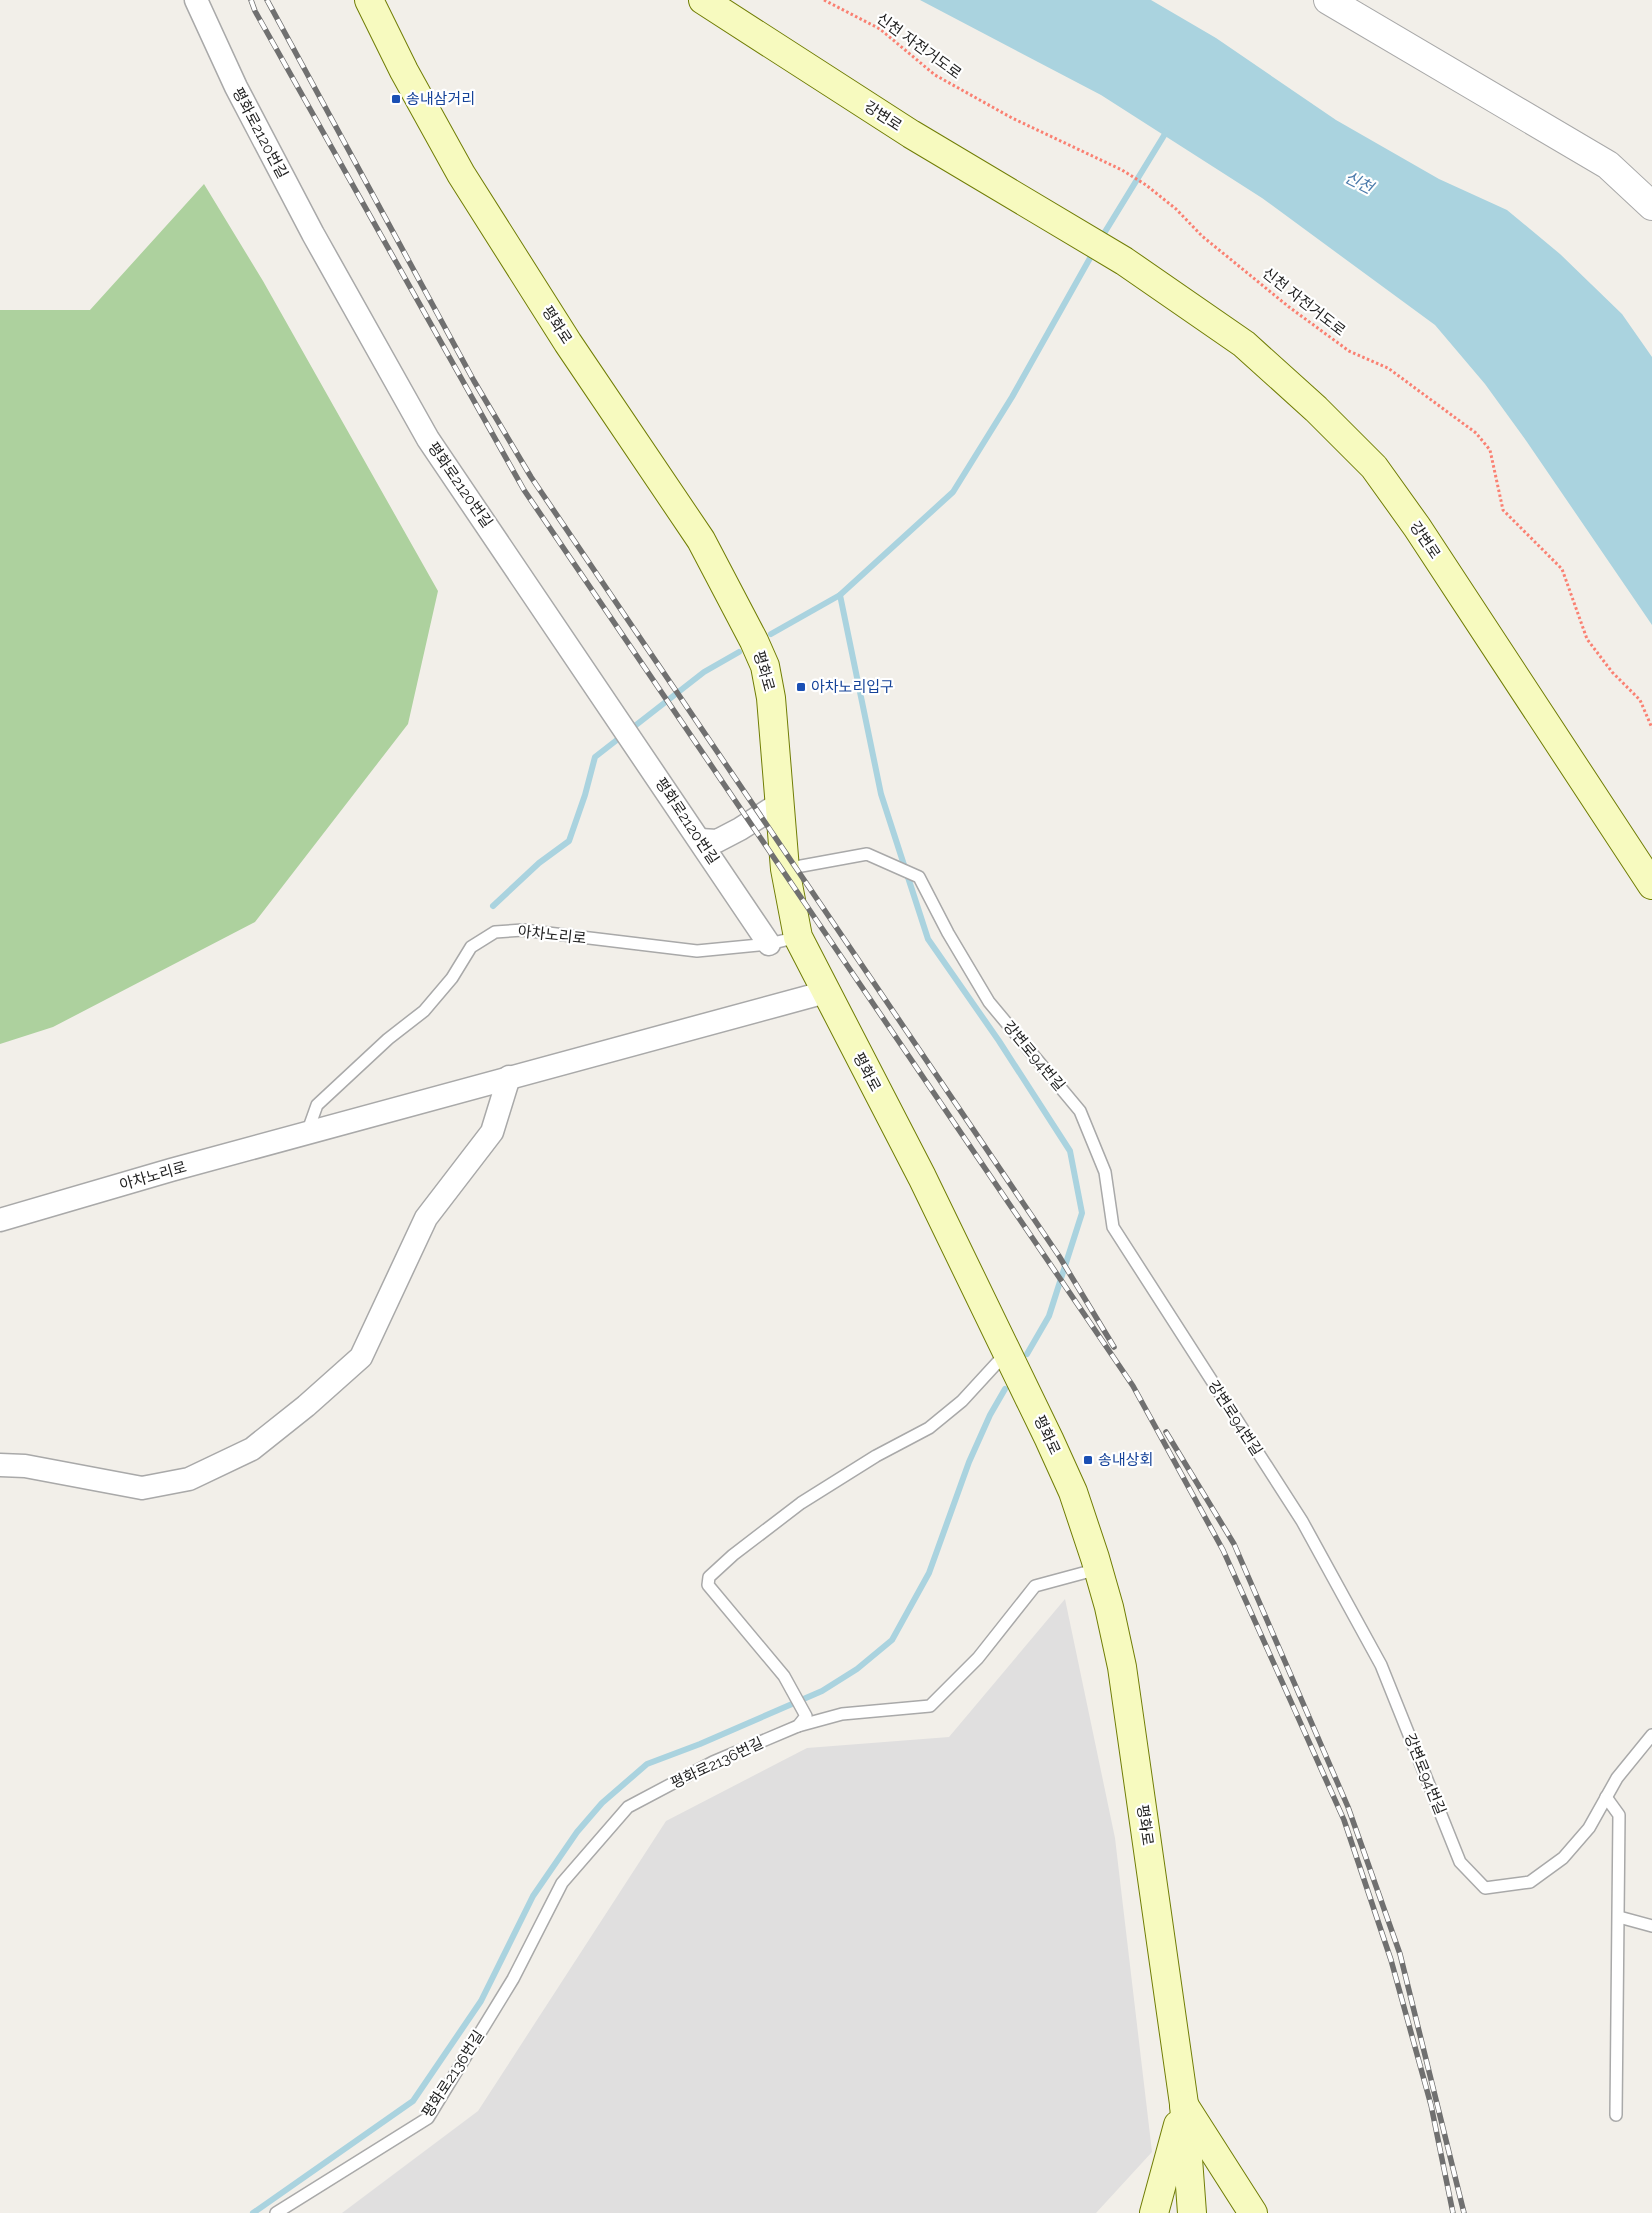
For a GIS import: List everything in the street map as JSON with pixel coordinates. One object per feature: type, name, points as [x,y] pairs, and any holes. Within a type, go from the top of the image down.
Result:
[{"type":"main road","name":"평화로","points":[[369,0],[404,71],[476,198],[568,344],[673,497],[722,576],[765,666],[771,698],[785,869],[798,937],[922,1177],[1073,1492],[1098,1569],[1122,1668],[1184,2104],[1192,2213]]},
{"type":"main road","points":[[391,0],[404,71]]},
{"type":"main road","name":"강변로","points":[[703,0],[911,134],[1124,261],[1244,344],[1316,409],[1374,467],[1422,536],[1652,885]]},
{"type":"main road","points":[[1154,2213],[1184,2104]]},
{"type":"main road","points":[[1184,2104],[1253,2213]]},
{"type":"street","name":"평화로2120번길","points":[[196,0],[249,112],[313,234],[428,439],[769,944]]},
{"type":"street","points":[[1328,0],[1608,166],[1652,206]]},
{"type":"street","points":[[700,840],[717,841],[779,804]]},
{"type":"street","name":"아차노리로","points":[[0,1220],[508,1077],[826,992]]},
{"type":"street","points":[[0,1465],[25,1466],[142,1488],[189,1479],[252,1449],[306,1406],[361,1357],[426,1218],[492,1132],[508,1077]]},
{"type":"lane","name":"강변로94번길","points":[[785,869],[867,854],[919,877],[948,933],[989,1002],[1080,1111],[1105,1172],[1112,1227],[1302,1522],[1381,1665],[1460,1862],[1485,1888],[1530,1882],[1563,1858],[1589,1828],[1617,1778],[1652,1735]]},
{"type":"lane","name":"아차노리로","points":[[307,1133],[317,1105],[388,1039],[424,1011],[452,978],[471,947],[495,932],[523,930],[697,951],[769,944],[798,937]]},
{"type":"lane","points":[[798,1726],[806,1716],[784,1676],[708,1585],[709,1577],[733,1555],[801,1503],[876,1456],[929,1428],[962,1401],[1007,1352]]},
{"type":"lane","name":"평화로2136번길","points":[[276,2213],[428,2118],[513,1979],[562,1883],[628,1807],[713,1762],[798,1726],[842,1714],[930,1706],[978,1658],[1035,1586],[1098,1569]]},
{"type":"lane","points":[[1606,1797],[1619,1815],[1616,2116]]},
{"type":"lane","points":[[1619,1917],[1652,1926]]},
{"type":"path","name":"신천 자전거도로","points":[[824,0],[880,29],[935,75],[1012,118],[1122,170],[1146,185],[1176,209],[1202,236],[1289,307],[1349,351],[1388,368],[1476,434],[1490,450],[1502,510],[1562,569],[1587,639],[1612,672],[1640,700],[1652,728]]},
{"type":"shaded area","points":[[1065,1599],[1115,1838],[1152,2152],[1096,2213],[342,2213],[478,2111],[666,1821],[807,1748],[949,1737]]},
{"type":"green space","points":[[204,184],[263,281],[438,591],[408,724],[255,922],[53,1027],[0,1044],[0,310],[90,310]]},
{"type":"water","name":"신천","points":[[920,0],[1151,0],[1216,38],[1336,120],[1439,179],[1507,210],[1560,254],[1622,314],[1652,357],[1652,625],[1527,442],[1485,384],[1435,325],[1262,198],[1101,95]]},
{"type":"waterway","points":[[1100,240],[1168,129]]},
{"type":"waterway","points":[[1027,1354],[1049,1316],[1082,1213],[1070,1151],[999,1041],[928,939],[881,794],[840,595],[953,492],[1012,397],[1094,251]]},
{"type":"waterway","points":[[771,634],[840,595]]},
{"type":"waterway","points":[[493,906],[539,863],[569,841],[585,795],[595,757],[704,672],[739,652]]},
{"type":"waterway","points":[[253,2213],[413,2101],[481,2001],[533,1896],[577,1832],[602,1803],[647,1764],[700,1744],[822,1691],[857,1669],[892,1640],[929,1573],[969,1462],[990,1415],[1005,1389]]},
{"type":"railway","points":[[251,0],[255,11],[524,490],[1133,1386],[1223,1550],[1344,1820],[1391,1960],[1431,2105],[1453,2213]]},
{"type":"railway","points":[[267,0],[474,381],[531,477],[1059,1256],[1114,1347]]},
{"type":"railway","points":[[1166,1432],[1234,1544],[1348,1807],[1400,1954],[1464,2213]]},
{"type":"place","name":"송내삼거리","points":[[396,99]]},
{"type":"place","name":"아차노리입구","points":[[801,687]]},
{"type":"place","name":"송내상회","points":[[1088,1460]]}]
